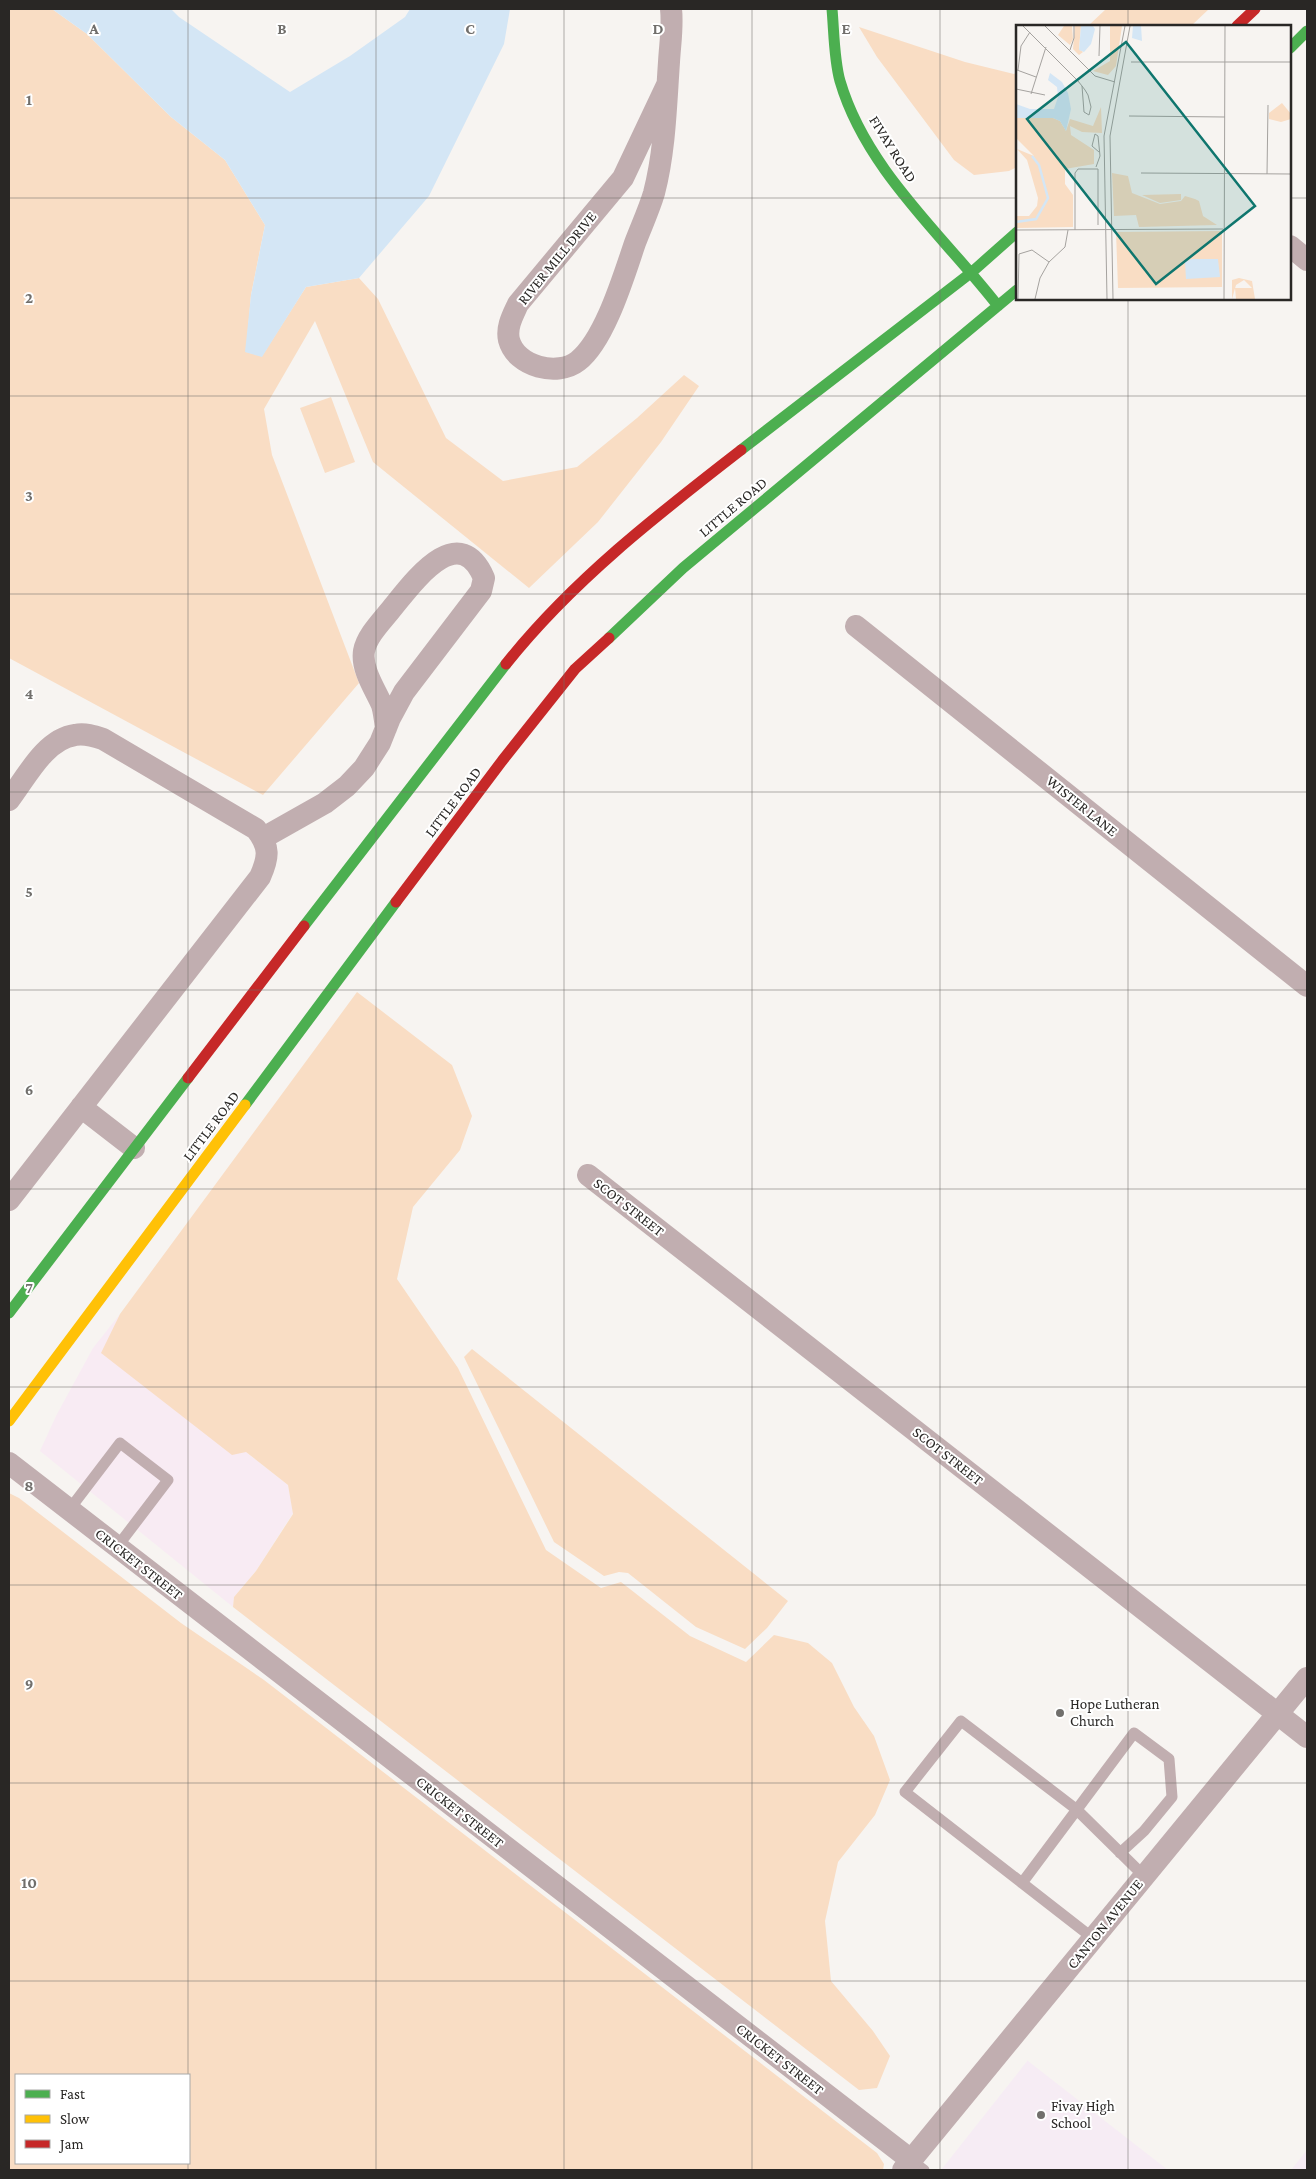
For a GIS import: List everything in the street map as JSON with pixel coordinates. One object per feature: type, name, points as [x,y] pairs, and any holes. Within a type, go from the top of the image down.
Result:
[{"type":"main road","name":"FIVAY ROAD","points":[[832,9],[840,80],[862,132],[894,184],[972,272],[998,306]]},
{"type":"main road","points":[[1239,25],[1255,9]]},
{"type":"main road","points":[[1291,47],[1307,31]]},
{"type":"main road","points":[[9,1313],[457,725],[532,631],[642,527],[972,272],[1016,233]]},
{"type":"main road","name":"LITTLE ROAD","points":[[9,1421],[502,761],[575,669],[683,568],[1016,291]]},
{"type":"street","name":"RIVER MILL DRIVE","points":[[667,85],[623,178],[518,304],[509,323],[509,340],[520,357],[535,366],[558,370],[577,362],[590,350],[611,309],[654,193],[663,135],[667,85],[671,9]]},
{"type":"street","points":[[1291,247],[1307,260]]},
{"type":"street","points":[[263,838],[325,803],[347,786],[364,768],[380,743],[404,692],[481,591],[484,578],[482,573],[475,560],[465,554],[451,554],[436,561],[416,578],[369,640],[364,653],[368,674],[383,707],[386,728]]},
{"type":"street","name":"WISTER LANE","points":[[856,626],[1307,986]]},
{"type":"street","points":[[9,800],[47,750],[63,739],[75,735],[88,735],[103,739],[256,829],[266,842],[267,861],[260,877],[9,1200]]},
{"type":"street","points":[[81,1107],[134,1148]]},
{"type":"street","name":"SCOT STREET","points":[[588,1175],[1307,1737]]},
{"type":"street","name":"CRICKET STREET","points":[[9,1463],[913,2167]]},
{"type":"street","name":"CANTON AVENUE","points":[[913,2167],[1094,1938],[1279,1715],[1307,1678]]},
{"type":"lane","points":[[69,1510],[120,1443],[168,1480],[117,1547]]},
{"type":"lane","points":[[1094,1938],[906,1792],[961,1720],[1076,1809],[1144,1876]]},
{"type":"lane","points":[[1022,1883],[1134,1733],[1169,1759],[1172,1796],[1144,1831],[1120,1853]]},
{"type":"shaded area","points":[[9,9],[52,9],[87,34],[171,117],[225,160],[265,225],[251,295],[246,352],[262,356],[306,287],[359,278],[378,299],[446,438],[503,481],[577,467],[637,418],[684,375],[699,386],[661,442],[598,522],[529,588],[373,462],[315,321],[264,409],[272,455],[359,683],[263,795],[9,658]]},
{"type":"shaded area","points":[[1106,9],[1209,9],[1192,25],[1089,25]]},
{"type":"shaded area","points":[[859,27],[965,62],[1014,74],[1016,73],[1016,168],[1009,171],[974,175],[954,160],[877,57]]},
{"type":"shaded area","points":[[331,397],[355,462],[325,473],[300,408]]},
{"type":"shaded area","points":[[357,992],[452,1065],[472,1116],[460,1150],[413,1207],[397,1279],[458,1368],[546,1550],[601,1588],[621,1582],[690,1636],[746,1662],[774,1635],[808,1643],[832,1663],[854,1707],[874,1736],[890,1780],[875,1815],[838,1862],[825,1921],[831,1981],[873,2031],[890,2056],[877,2088],[859,2090],[233,1607],[234,1597],[256,1571],[293,1514],[288,1485],[246,1452],[232,1455],[101,1353],[120,1314]]},
{"type":"shaded area","points":[[120,1314],[102,1353],[246,1452],[288,1485],[293,1513],[256,1571],[234,1597],[233,1607],[40,1451],[56,1416],[93,1348]]},
{"type":"shaded area","points":[[472,1349],[788,1601],[767,1628],[745,1649],[696,1627],[628,1573],[619,1572],[604,1576],[554,1542],[464,1357]]},
{"type":"shaded area","points":[[9,1493],[19,1498],[181,1623],[264,1680],[877,2153],[884,2164],[883,2170],[9,2170]]},
{"type":"shaded area","name":"Fivay High School","points":[[1028,2061],[1168,2170],[941,2170]]},
{"type":"shaded area","points":[[1307,2150],[1307,2170],[1291,2170]]},
{"type":"water","points":[[52,9],[171,9],[179,17],[290,92],[350,56],[405,17],[410,9],[510,9],[504,44],[429,196],[359,278],[306,287],[262,357],[245,352],[251,295],[265,225],[225,160],[171,117],[87,34]]},
{"type":"traffic: fast","points":[[832,9],[835,55],[840,81],[852,113],[868,144],[908,200],[998,306]]},
{"type":"traffic: fast","points":[[1291,47],[1307,31]]},
{"type":"traffic: fast","points":[[741,450],[972,272],[1016,233]]},
{"type":"traffic: fast","points":[[609,638],[683,568],[1016,291]]},
{"type":"traffic: fast","points":[[304,926],[506,664]]},
{"type":"traffic: fast","points":[[245,1105],[396,902]]},
{"type":"traffic: fast","points":[[9,1313],[188,1078]]},
{"type":"traffic: slow","points":[[9,1421],[245,1105]]},
{"type":"traffic: jam","points":[[1238,25],[1255,9]]},
{"type":"traffic: jam","points":[[506,664],[587,577],[647,524],[741,450]]},
{"type":"traffic: jam","points":[[396,902],[502,761],[575,669],[609,638]]},
{"type":"traffic: jam","points":[[188,1078],[304,926]]},
{"type":"place","name":"Hope Lutheran Church","points":[[1060,1713]]},
{"type":"place","name":"Fivay High School","points":[[1041,2115]]}]
